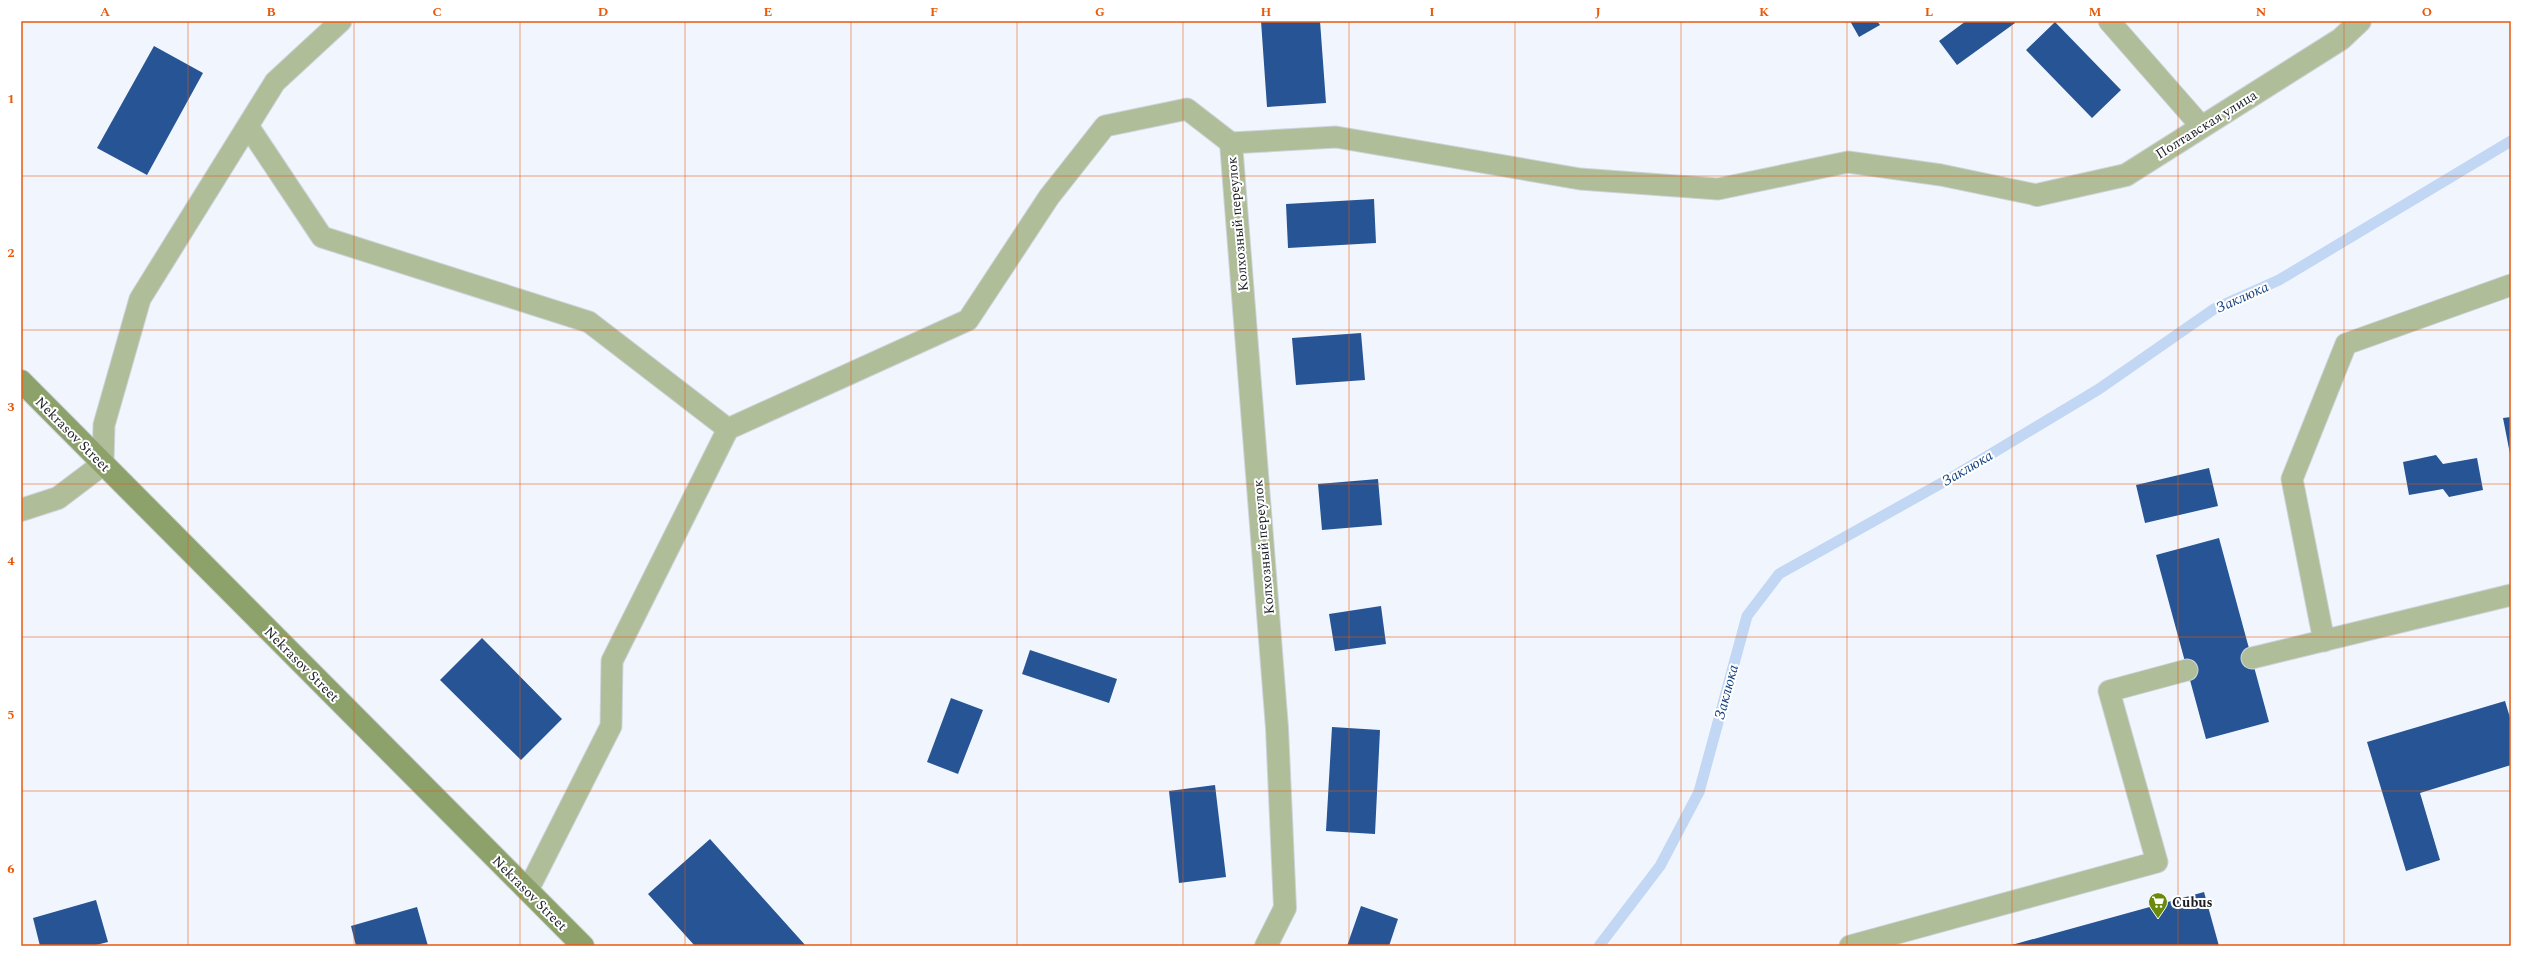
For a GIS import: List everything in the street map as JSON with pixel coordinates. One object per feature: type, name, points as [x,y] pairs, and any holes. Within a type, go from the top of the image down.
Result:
[{"type":"main road","name":"Nekrasov Street","points":[[21,382],[583,946]]},
{"type":"street","name":"Полтавская улица","points":[[2037,195],[2126,175],[2201,126],[2341,39],[2360,21]]},
{"type":"street","name":"Колхозный переулок","points":[[1231,144],[1278,728],[1285,908],[1266,946]]},
{"type":"street","points":[[21,510],[58,498],[103,464]]},
{"type":"lane","points":[[103,464],[104,424],[140,299],[275,82],[341,21]]},
{"type":"lane","points":[[2109,21],[2201,126]]},
{"type":"lane","points":[[528,890],[611,726],[612,660],[728,429],[968,320],[1049,197],[1106,126],[1186,109],[1231,144],[1336,137],[1580,179],[1718,189],[1848,162],[1941,175],[2037,195]]},
{"type":"lane","points":[[248,126],[322,237],[589,322],[728,429]]},
{"type":"lane","points":[[2324,641],[2292,479],[2346,344],[2511,285]]},
{"type":"lane","points":[[2252,658],[2511,595]]},
{"type":"lane","points":[[1850,946],[2156,862],[2109,691],[2188,670]]},
{"type":"building","points":[[1261,21],[1320,21],[1326,103],[1267,107]]},
{"type":"building","points":[[1850,21],[1877,21],[1880,25],[1859,37]]},
{"type":"building","points":[[1966,21],[2014,21],[2015,23],[1957,65],[1939,41]]},
{"type":"building","points":[[2055,22],[2121,90],[2092,118],[2026,50]]},
{"type":"building","points":[[154,46],[203,73],[147,175],[97,148]]},
{"type":"building","points":[[1374,199],[1376,243],[1288,248],[1286,204]]},
{"type":"building","points":[[1361,333],[1365,380],[1296,385],[1292,338]]},
{"type":"building","points":[[2511,417],[2511,454],[2510,454],[2503,418]]},
{"type":"building","points":[[2436,455],[2443,464],[2477,458],[2483,490],[2449,497],[2443,489],[2409,495],[2403,462]]},
{"type":"building","points":[[2209,468],[2218,506],[2145,523],[2136,485]]},
{"type":"building","points":[[1378,479],[1382,525],[1322,530],[1318,484]]},
{"type":"building","points":[[2219,538],[2269,722],[2206,739],[2156,555]]},
{"type":"building","points":[[1381,606],[1386,644],[1335,651],[1329,614]]},
{"type":"building","points":[[482,638],[562,719],[521,760],[440,680]]},
{"type":"building","points":[[1030,650],[1117,679],[1109,703],[1022,674]]},
{"type":"building","points":[[951,698],[983,710],[958,774],[927,762]]},
{"type":"building","points":[[2505,701],[2511,721],[2511,765],[2420,793],[2440,860],[2406,871],[2367,742]]},
{"type":"building","points":[[1332,727],[1380,730],[1375,834],[1326,831]]},
{"type":"building","points":[[1215,785],[1226,877],[1179,883],[1169,791]]},
{"type":"building","points":[[710,839],[806,946],[695,946],[648,894]]},
{"type":"building","name":"Cubus","points":[[2204,892],[2219,946],[2008,946]]},
{"type":"building","points":[[96,900],[108,942],[92,946],[40,946],[33,918]]},
{"type":"building","points":[[1361,906],[1398,919],[1389,946],[1347,946]]},
{"type":"building","points":[[417,907],[428,946],[356,946],[351,926]]},
{"type":"waterway","name":"Заклюка","points":[[1599,946],[1660,866],[1699,792],[1747,616],[1779,574],[1956,475],[2099,389],[2214,309],[2279,280],[2511,141]]},
{"type":"place","name":"Cubus","points":[[2158,919]]}]
